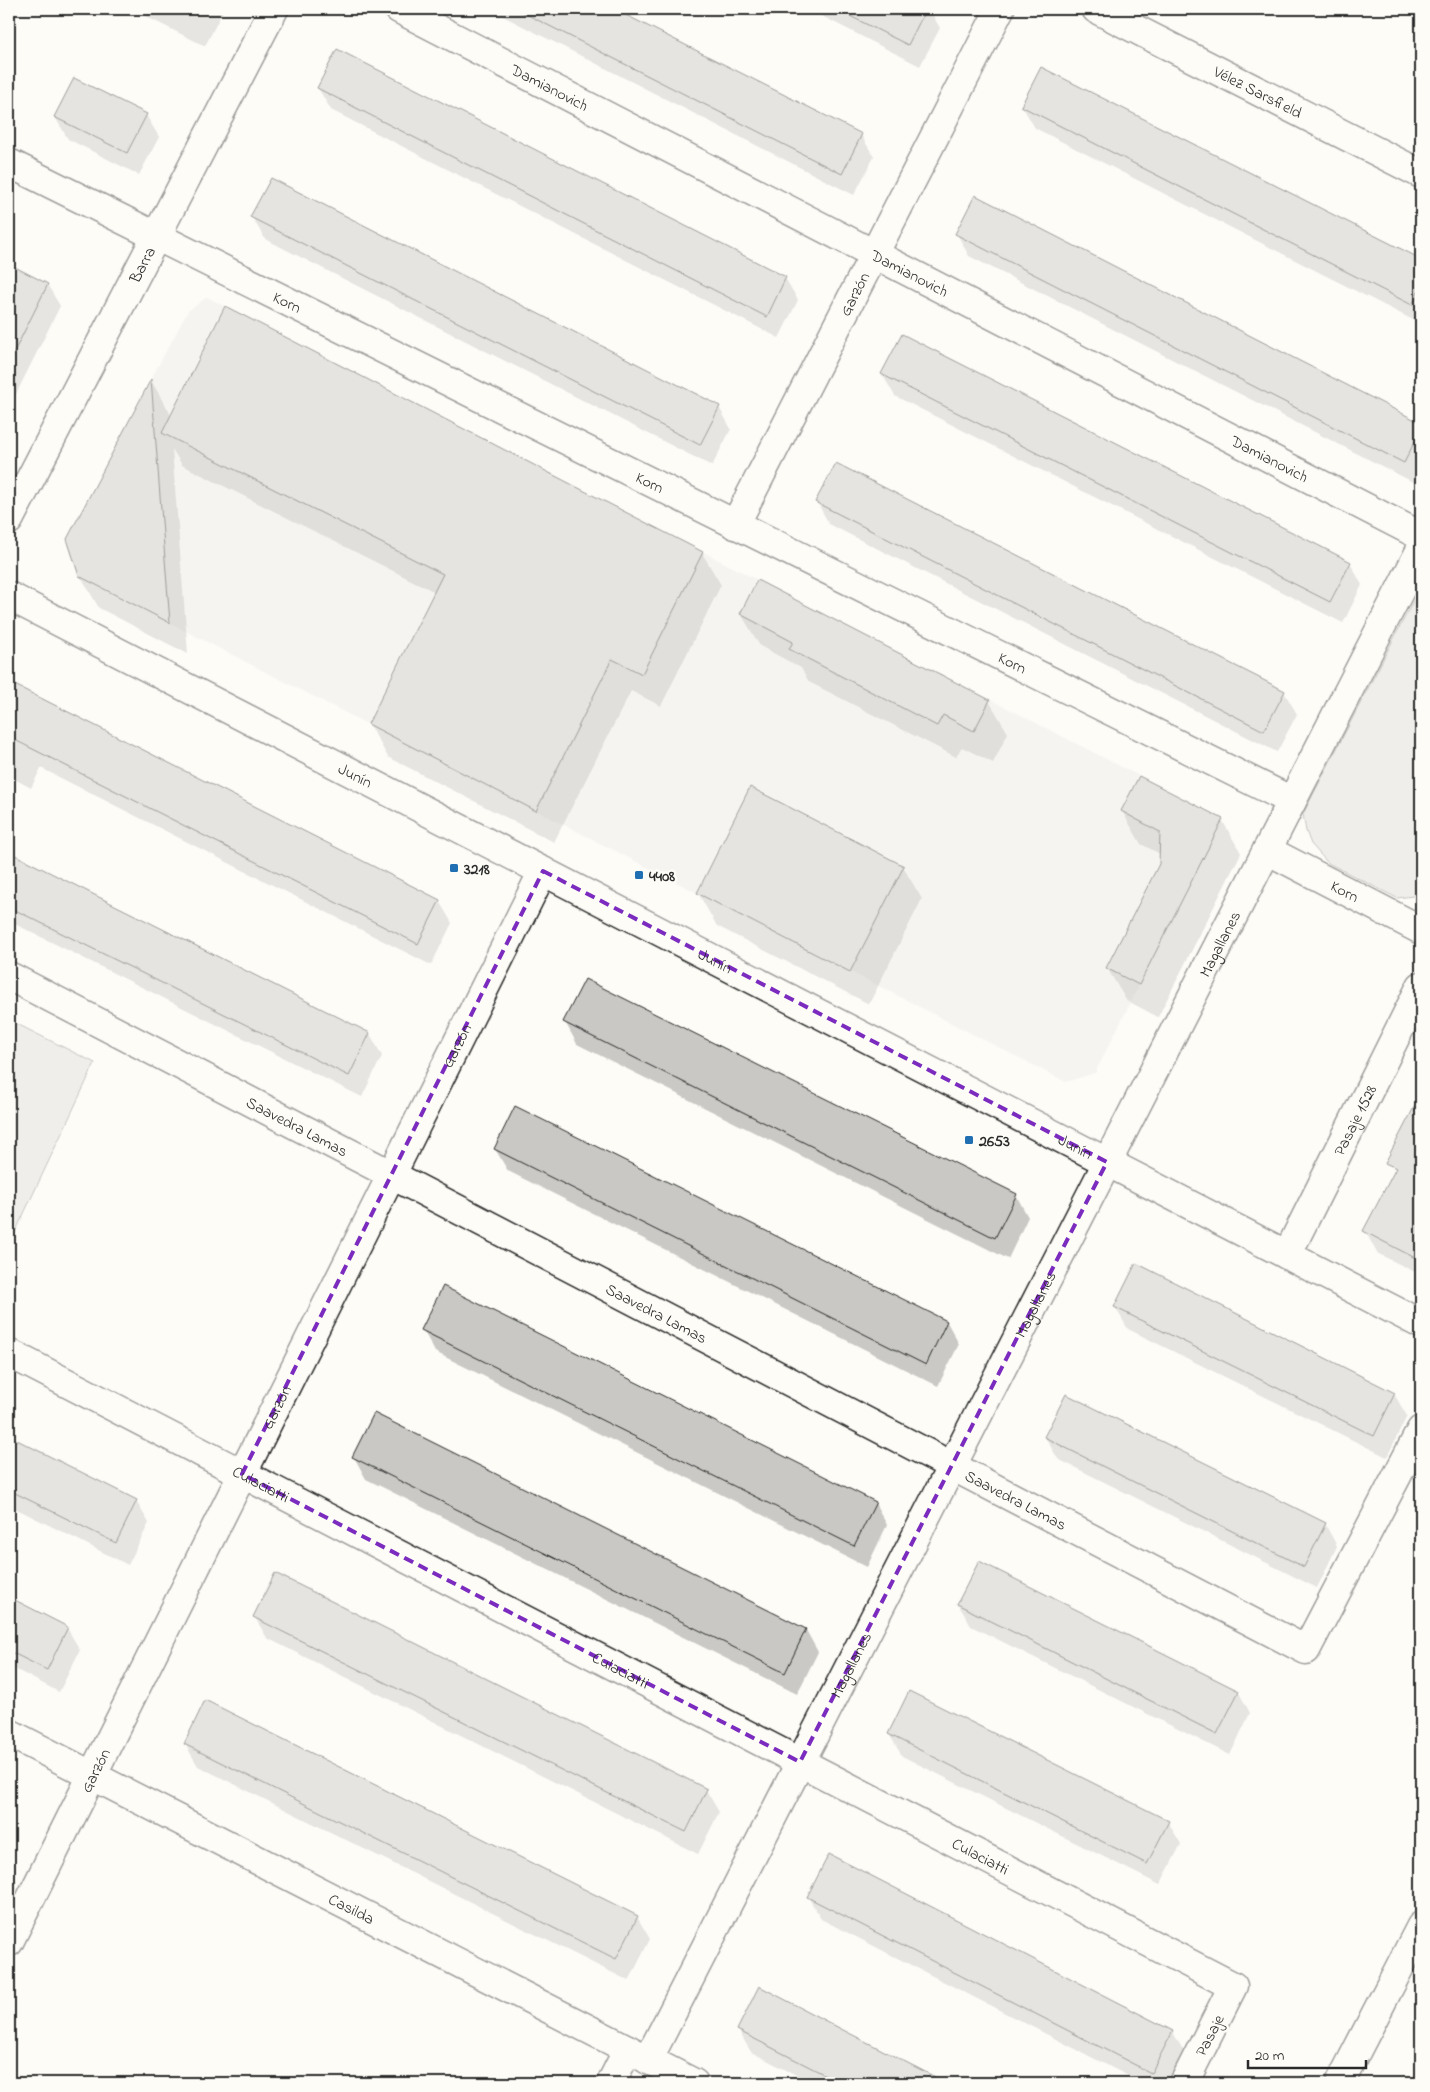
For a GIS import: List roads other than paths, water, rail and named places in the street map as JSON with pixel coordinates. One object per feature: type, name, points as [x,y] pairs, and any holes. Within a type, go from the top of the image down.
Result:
[{"type":"street","name":"Barra","points":[[9,520],[274,9]]},
{"type":"street","name":"Damianovich","points":[[400,9],[1421,536]]},
{"type":"street","name":"Garzón","points":[[736,525],[1000,9]]},
{"type":"street","name":"Vélez Sarsfield","points":[[1096,9],[1421,174]]},
{"type":"street","name":"Korn","points":[[9,164],[1292,801]]},
{"type":"street","name":"Magallanes","points":[[610,2083],[638,2054],[800,1762],[1421,549]]},
{"type":"street","name":"Junín","points":[[9,596],[1421,1324]]},
{"type":"street","name":"Korn","points":[[1267,850],[1421,930]]},
{"type":"street","name":"Garzón","points":[[9,1942],[543,871]]},
{"type":"street","name":"Saavedra Lamas","points":[[9,976],[1306,1650],[1421,1430]]},
{"type":"street","name":"Pasaje 1528","points":[[1287,1255],[1421,986]]},
{"type":"street","name":"Culaciatti","points":[[9,1353],[1233,1986]]},
{"type":"street","name":"Casilda","points":[[9,1733],[694,2083]]},
{"type":"street","points":[[1340,2083],[1421,1926]]},
{"type":"street","name":"Pasaje","points":[[1184,2083],[1233,1986]]},
{"type":"place","name":"3218","points":[[454,868]]},
{"type":"place","name":"4408","points":[[639,875]]},
{"type":"place","name":"2653","points":[[969,1140]]}]
